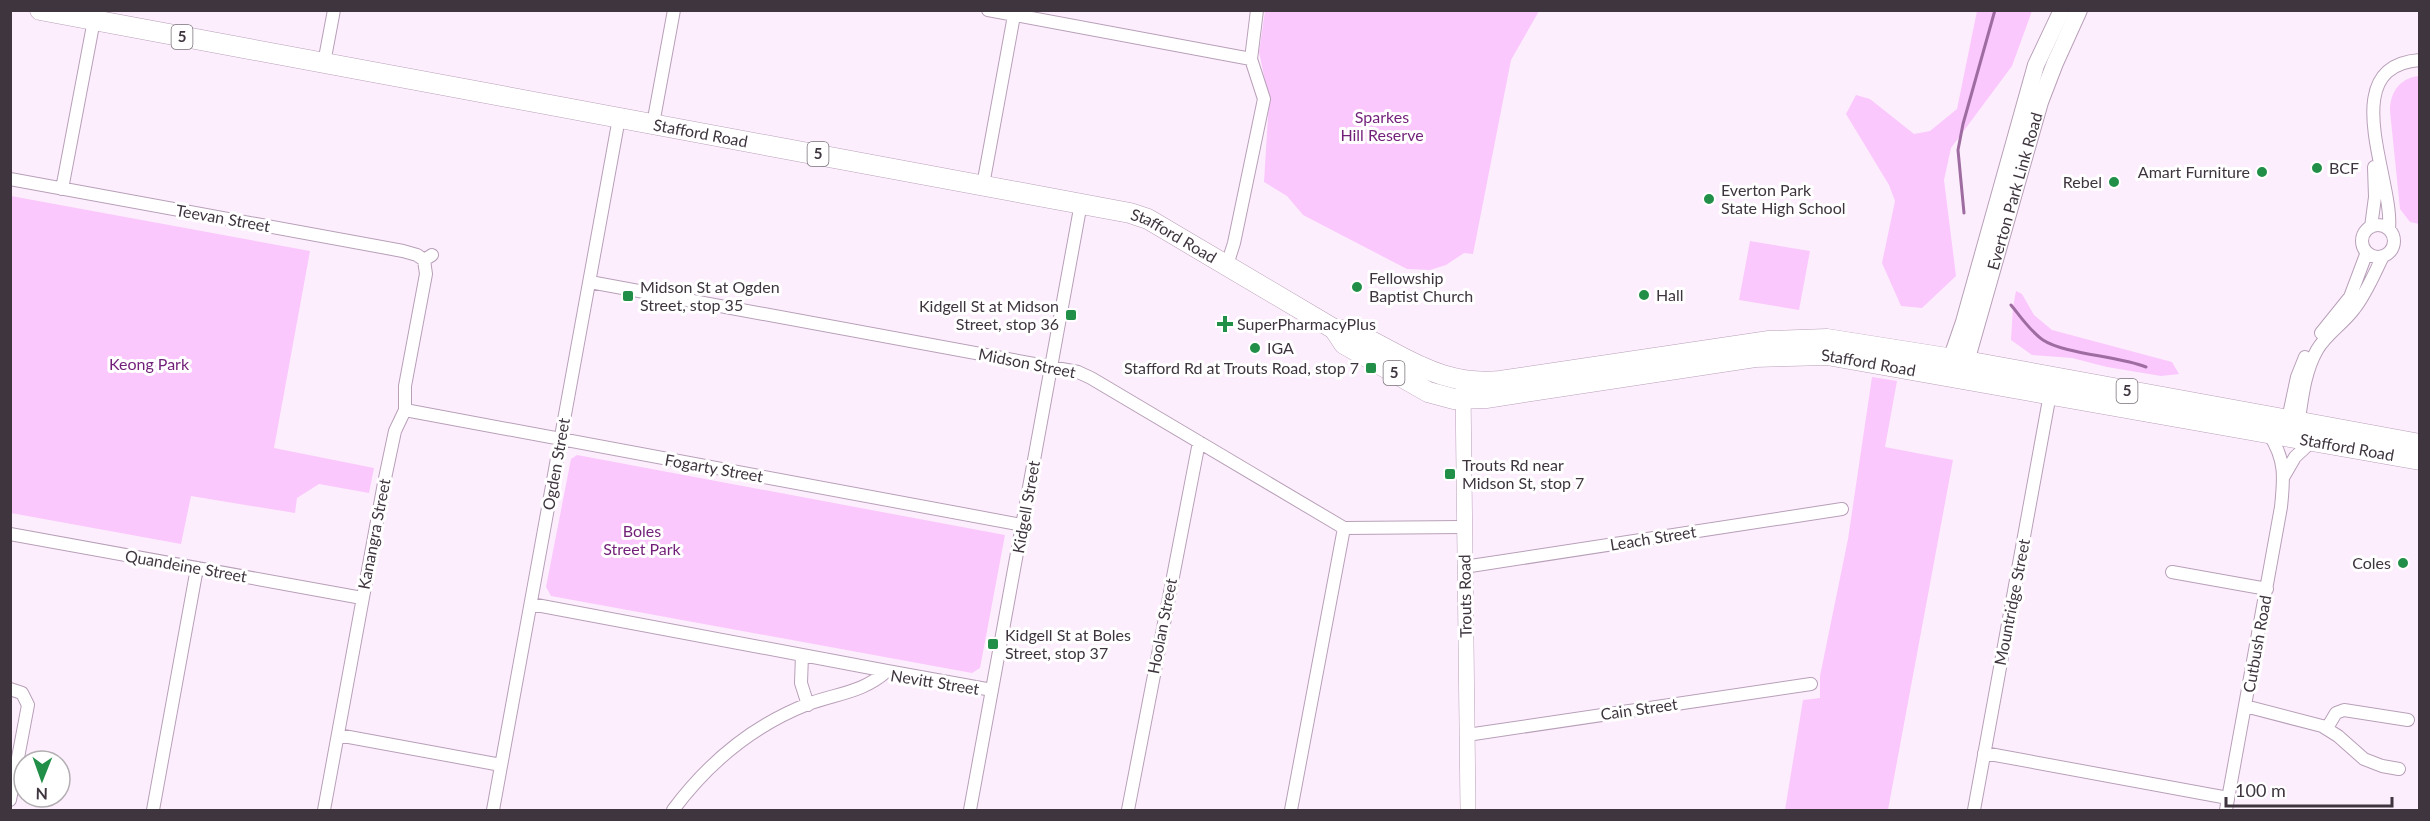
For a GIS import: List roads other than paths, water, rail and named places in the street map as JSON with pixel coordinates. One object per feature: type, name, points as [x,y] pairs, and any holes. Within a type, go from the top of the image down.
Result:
[{"type":"highway","name":"Stafford Road","points":[[40,10],[1130,213],[1148,219],[1334,328],[1344,344],[1417,387],[1445,398],[1463,391],[1780,355],[1842,356],[1956,368],[2291,432],[2420,460]]},
{"type":"highway","name":"Stafford Road","points":[[1956,368],[2050,394],[2291,432],[2420,444]]},
{"type":"main road","name":"Everton Park Link Road","points":[[1956,368],[1964,322],[2036,65],[2062,10]]},
{"type":"main road","name":"Everton Park Link Road","points":[[1956,368],[2040,102],[2079,10]]},
{"type":"street","points":[[324,63],[334,10]]},
{"type":"street","points":[[653,124],[674,10]]},
{"type":"street","points":[[988,10],[1014,13],[1251,59]]},
{"type":"street","points":[[1227,265],[1234,243],[1264,99],[1251,59],[1257,10]]},
{"type":"street","points":[[983,184],[1014,13]]},
{"type":"street","points":[[62,189],[94,20]]},
{"type":"street","points":[[2371,227],[2375,197],[2376,145],[2373,103],[2378,84],[2392,68],[2401,63],[2420,60]]},
{"type":"street","name":"Ogden Street","points":[[493,810],[619,118]]},
{"type":"street","points":[[2376,145],[2382,167],[2390,221],[2389,229]]},
{"type":"street","name":"Teevan Street","points":[[10,180],[428,257]]},
{"type":"street","name":"Kidgell Street","points":[[970,810],[1081,203]]},
{"type":"street","points":[[2291,432],[2308,369],[2316,351],[2354,309],[2383,256],[2391,251],[2394,242],[2389,229],[2380,225],[2371,227],[2366,231],[2362,240],[2367,252],[2374,256],[2383,256]]},
{"type":"street","points":[[2291,432],[2297,377],[2305,356],[2311,344],[2350,297],[2367,252]]},
{"type":"street","name":"Kanangra Street","points":[[324,810],[395,431],[405,410],[405,386],[428,257]]},
{"type":"street","name":"Midson Street","points":[[590,282],[1078,372],[1344,528]]},
{"type":"street","name":"Trouts Road","points":[[1463,391],[1468,810]]},
{"type":"street","name":"Mountridge Street","points":[[1974,810],[2050,394]]},
{"type":"street","name":"Fogarty Street","points":[[405,410],[1023,525]]},
{"type":"street","name":"Cutbush Road","points":[[2284,477],[2295,457],[2291,432]]},
{"type":"street","name":"Cutbush Road","points":[[2227,804],[2280,518],[2284,477],[2280,453],[2291,432]]},
{"type":"street","name":"Hoolan Street","points":[[1128,810],[1193,462],[1199,442]]},
{"type":"street","name":"Leach Street","points":[[1464,567],[1842,509]]},
{"type":"street","points":[[1291,810],[1344,528],[1464,527]]},
{"type":"street","name":"Quandeine Street","points":[[10,534],[363,598]]},
{"type":"street","points":[[153,810],[197,568]]},
{"type":"street","points":[[2172,572],[2266,589]]},
{"type":"street","points":[[531,604],[887,671]]},
{"type":"street","points":[[802,655],[801,683],[808,705]]},
{"type":"street","name":"Nevitt Street","points":[[673,810],[711,765],[725,752],[758,729],[808,705],[864,687],[887,671],[992,690]]},
{"type":"street","name":"Cain Street","points":[[1467,735],[1810,684]]},
{"type":"street","points":[[10,689],[22,693],[28,705],[10,800]]},
{"type":"street","points":[[2245,706],[2327,728],[2364,759],[2382,766],[2400,769]]},
{"type":"street","points":[[2327,728],[2336,713],[2344,710],[2408,720]]},
{"type":"street","points":[[338,735],[501,765]]},
{"type":"street","points":[[1984,753],[2227,804]]},
{"type":"waterway","points":[[1964,213],[1958,150],[1963,124],[1995,10]]},
{"type":"waterway","points":[[2011,305],[2034,332],[2052,345],[2146,367]]},
{"type":"place","name":"BCF","points":[[2317,168]]},
{"type":"place","name":"Amart Furniture","points":[[2262,172]]},
{"type":"place","name":"Rebel","points":[[2114,182]]},
{"type":"place","name":"Everton Park State High School","points":[[1709,199]]},
{"type":"place","name":"Fellowship Baptist Church","points":[[1357,287]]},
{"type":"place","name":"Hall","points":[[1644,295]]},
{"type":"place","name":"Midson St at Ogden Street, stop 35","points":[[628,296]]},
{"type":"place","name":"Kidgell St at Midson Street, stop 36","points":[[1071,315]]},
{"type":"place","name":"SuperPharmacyPlus","points":[[1225,324]]},
{"type":"place","name":"IGA","points":[[1255,348]]},
{"type":"place","name":"Stafford Rd at Trouts Road, stop 7","points":[[1371,368]]},
{"type":"place","name":"Trouts Rd near Midson St, stop 7","points":[[1450,474]]},
{"type":"place","name":"Coles","points":[[2403,563]]},
{"type":"place","name":"Kidgell St at Boles Street, stop 37","points":[[993,644]]},
{"type":"park label","name":"Sparkes Hill Reserve","points":[[1382,126]]},
{"type":"park label","name":"Keong Park","points":[[149,364]]},
{"type":"park label","name":"Boles Street Park","points":[[642,540]]}]
